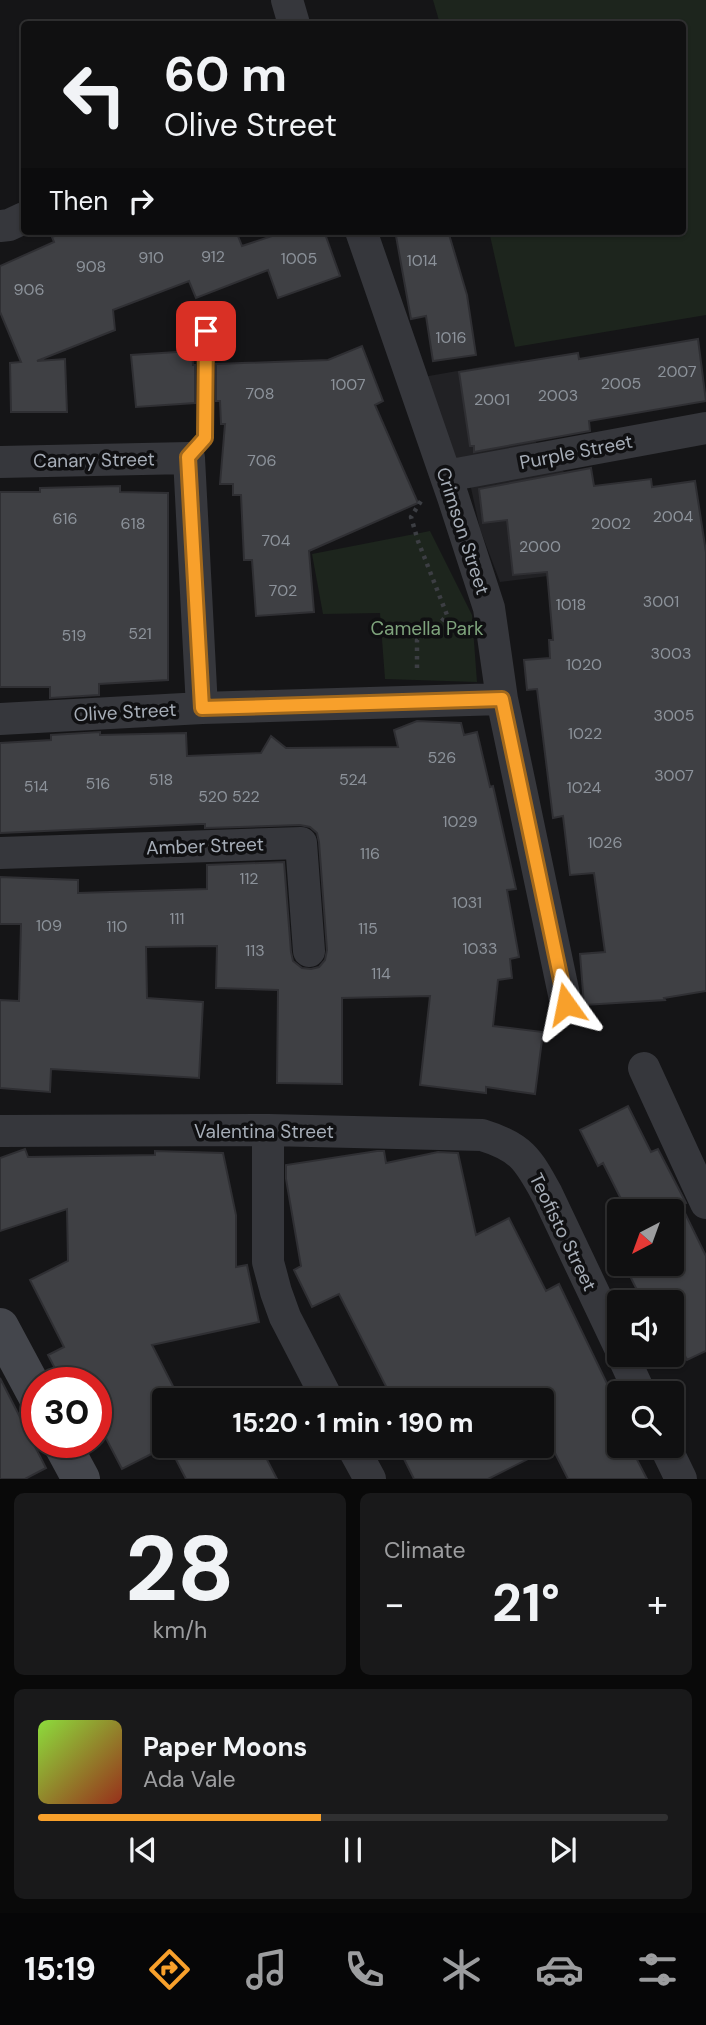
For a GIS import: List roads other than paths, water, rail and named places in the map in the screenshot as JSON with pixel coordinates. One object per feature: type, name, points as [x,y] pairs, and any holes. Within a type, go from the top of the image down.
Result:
[{"type":"street","points":[[287,0],[293,21]]},
{"type":"street","points":[[0,226],[21,219]]},
{"type":"street","name":"Crimson Street","points":[[362,235],[489,608],[502,699],[566,1004]]},
{"type":"street","name":"Purple Street","points":[[449,487],[706,428]]},
{"type":"street","points":[[188,457],[202,708]]},
{"type":"street","name":"Canary Street","points":[[0,462],[188,457]]},
{"type":"street","name":"Olive Street","points":[[0,719],[202,708],[502,699]]},
{"type":"street","name":"Amber Street","points":[[0,853],[301,843],[309,951]]},
{"type":"street","points":[[644,1068],[706,1203]]},
{"type":"street","points":[[268,1130],[268,1262],[285,1317],[322,1388]]},
{"type":"street","name":"Valentina Street","points":[[0,1131],[268,1130],[482,1135],[501,1141],[523,1155]]},
{"type":"street","name":"Teofisto Street","points":[[523,1155],[547,1194],[607,1321]]},
{"type":"street","points":[[0,1327],[21,1367]]},
{"type":"street","points":[[70,1458],[81,1479]]},
{"type":"street","points":[[359,1458],[370,1479]]},
{"type":"street","points":[[671,1458],[681,1479]]},
{"type":"lane","points":[[188,457],[205,438],[206,331]]},
{"type":"park label","name":"Camella Park","points":[[427,628]]}]
